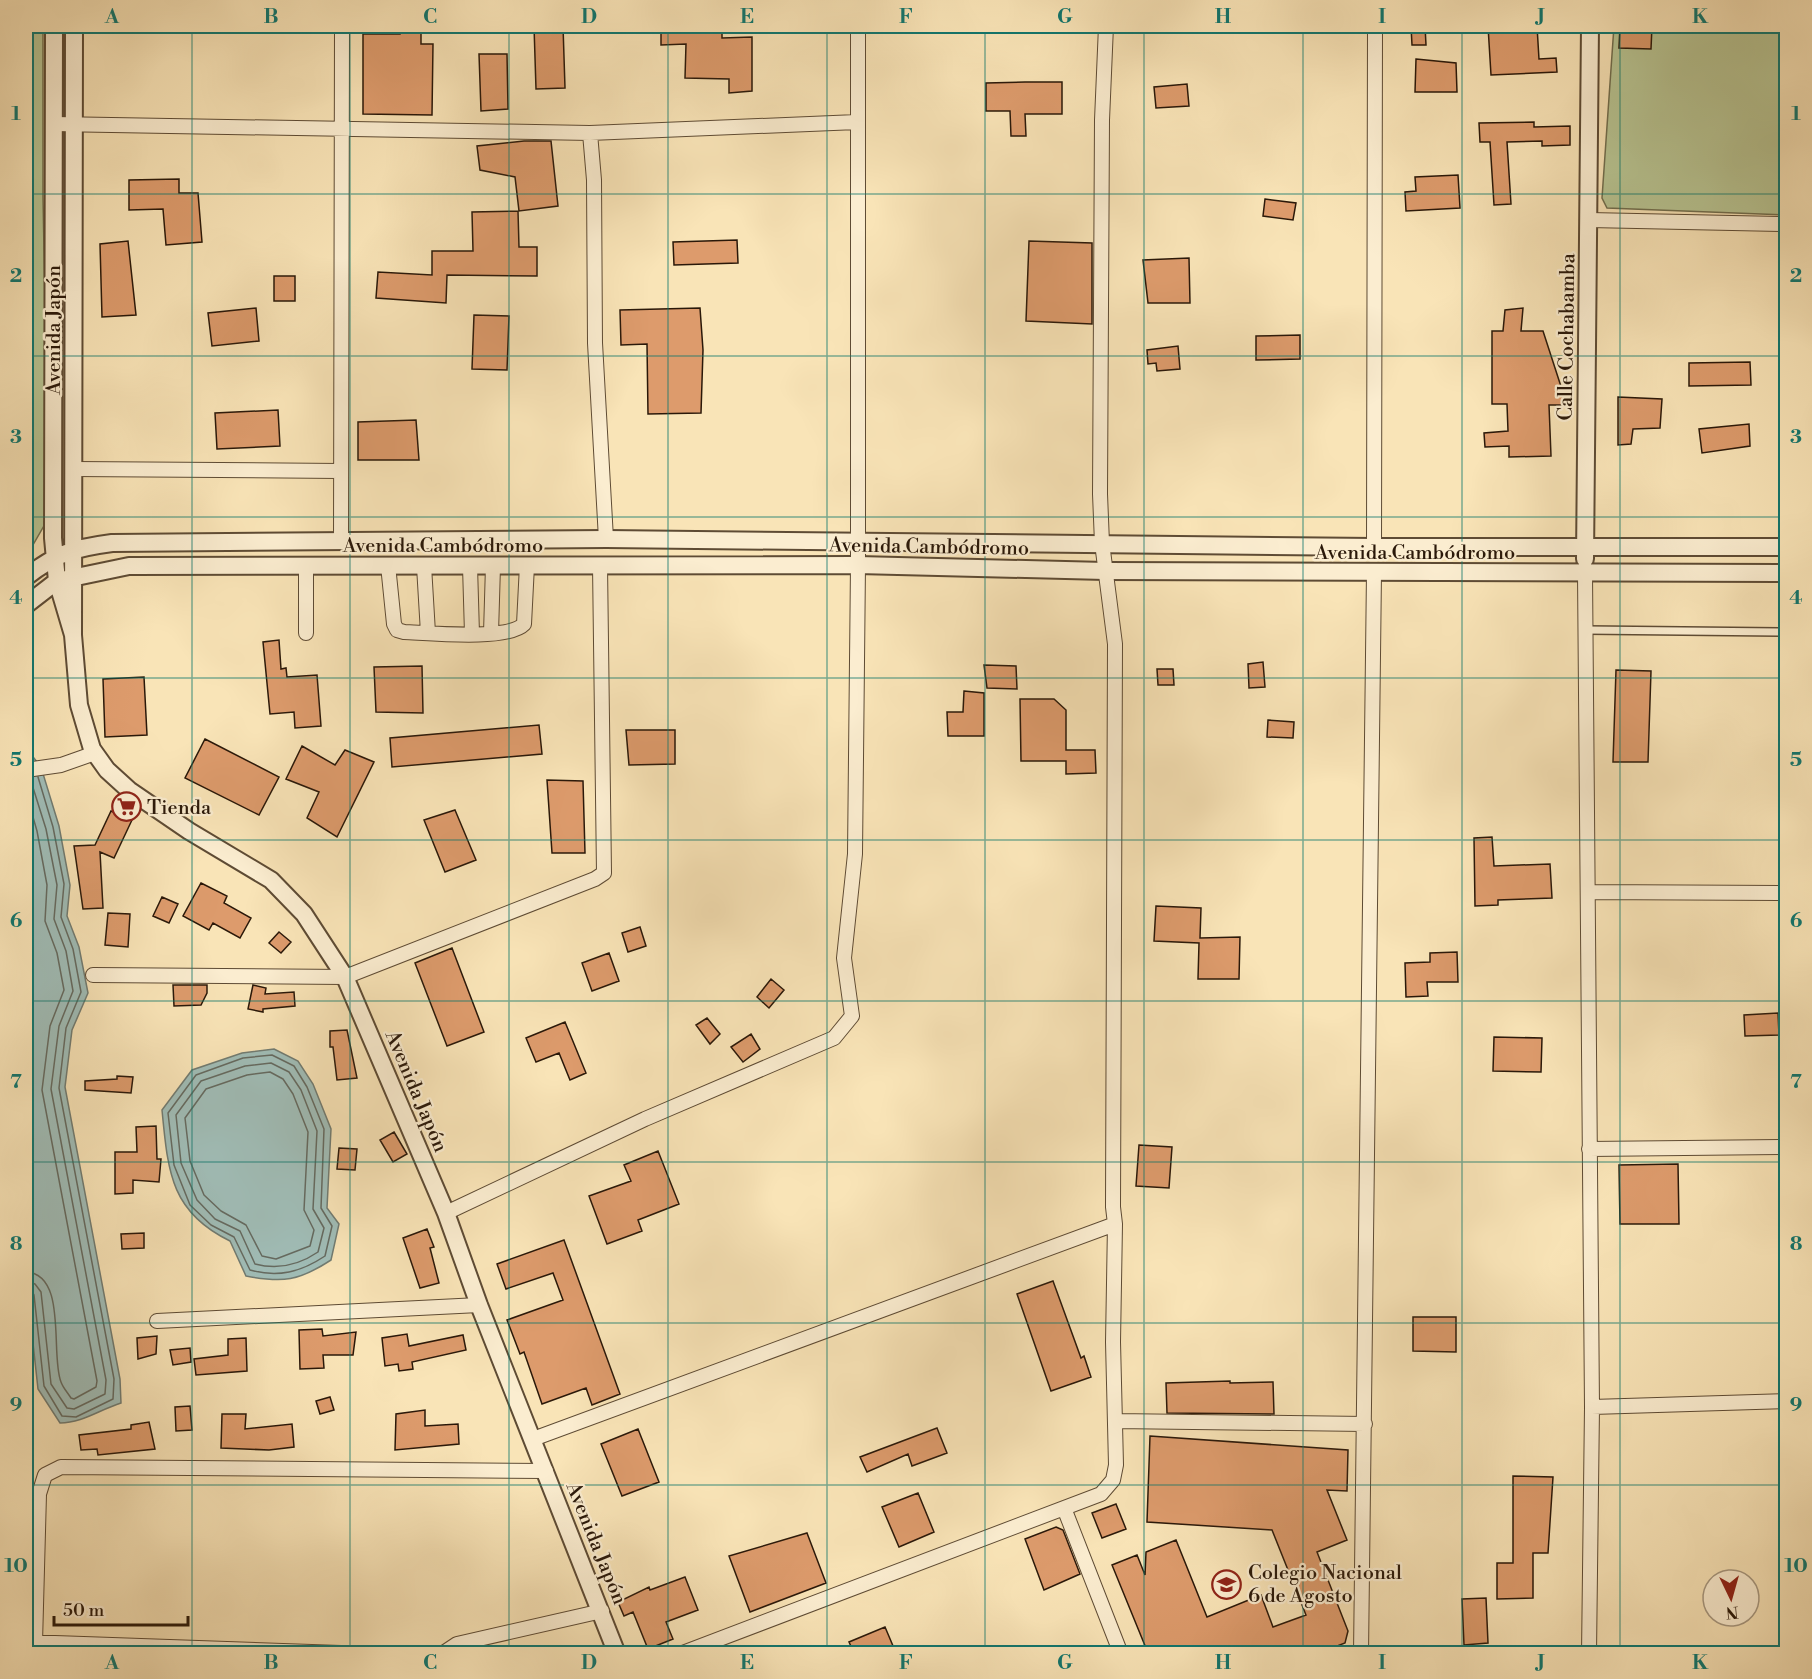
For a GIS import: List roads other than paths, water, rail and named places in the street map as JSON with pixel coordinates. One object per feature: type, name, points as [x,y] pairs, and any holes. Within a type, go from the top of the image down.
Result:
[{"type":"street","name":"Avenida Japón","points":[[54,26],[54,558],[64,579],[73,635],[79,705],[95,753],[106,770],[129,790],[189,831],[271,880],[304,914],[345,977],[446,1213],[478,1305],[617,1653]]},
{"type":"street","name":"Avenida Japón","points":[[64,579],[73,548],[75,26]]},
{"type":"street","points":[[341,542],[342,26]]},
{"type":"street","points":[[446,1213],[645,1119],[834,1038],[852,1016],[844,958],[855,854],[858,565],[858,26]]},
{"type":"street","points":[[680,1653],[1101,1494],[1113,1480],[1116,1465],[1113,1342],[1116,1224],[1113,1207],[1115,644],[1102,543],[1102,120],[1106,26]]},
{"type":"street","points":[[1374,547],[1375,26]]},
{"type":"street","name":"Calle Cochabamba","points":[[1589,1653],[1592,1407],[1585,548],[1590,26]]},
{"type":"street","points":[[54,124],[590,133],[857,122]]},
{"type":"street","points":[[590,133],[594,180],[595,343],[606,539]]},
{"type":"street","points":[[1588,220],[1786,224]]},
{"type":"street","points":[[73,469],[340,471]]},
{"type":"street","name":"Avenida Cambódromo","points":[[73,548],[112,543],[606,539],[1374,547],[1786,547]]},
{"type":"street","points":[[26,577],[73,548]]},
{"type":"street","points":[[388,566],[394,624],[397,630],[472,634],[513,632],[524,624],[527,565]]},
{"type":"street","points":[[93,975],[345,977],[595,879],[604,873],[600,565]]},
{"type":"street","name":"Avenida Cambódromo","points":[[64,579],[129,566],[858,565],[1105,571],[1786,573]]},
{"type":"street","points":[[306,566],[306,633]]},
{"type":"street","points":[[424,566],[428,633]]},
{"type":"street","points":[[470,566],[472,634]]},
{"type":"street","points":[[491,633],[494,566]]},
{"type":"street","points":[[1361,1653],[1374,572]]},
{"type":"street","points":[[26,605],[64,579]]},
{"type":"street","points":[[26,770],[61,765],[95,753]]},
{"type":"street","points":[[1588,892],[1786,894]]},
{"type":"street","points":[[1589,1149],[1786,1147]]},
{"type":"street","points":[[533,1439],[1116,1224]]},
{"type":"street","points":[[157,1321],[478,1305]]},
{"type":"street","points":[[1592,1407],[1786,1401]]},
{"type":"street","points":[[1115,1421],[1365,1424]]},
{"type":"street","points":[[370,1653],[30,1643],[39,1494],[45,1475],[61,1467],[546,1471]]},
{"type":"street","points":[[1064,1508],[1121,1653]]},
{"type":"street","points":[[442,1653],[457,1644],[602,1611]]},
{"type":"lane","points":[[1586,630],[1786,632]]},
{"type":"water","points":[[26,748],[41,767],[59,826],[70,885],[67,916],[79,947],[88,993],[72,1030],[65,1087],[120,1379],[121,1403],[83,1419],[60,1423],[38,1389],[26,1279]]},
{"type":"water","points":[[274,1049],[298,1061],[313,1084],[331,1129],[327,1208],[339,1224],[331,1260],[300,1276],[281,1280],[246,1276],[230,1241],[210,1230],[184,1203],[170,1171],[162,1110],[192,1070],[242,1053]]},
{"type":"place","name":"Tienda","points":[[126,807]]},
{"type":"place","name":"Colegio Nacional 6 de Agosto","points":[[1227,1584]]}]
